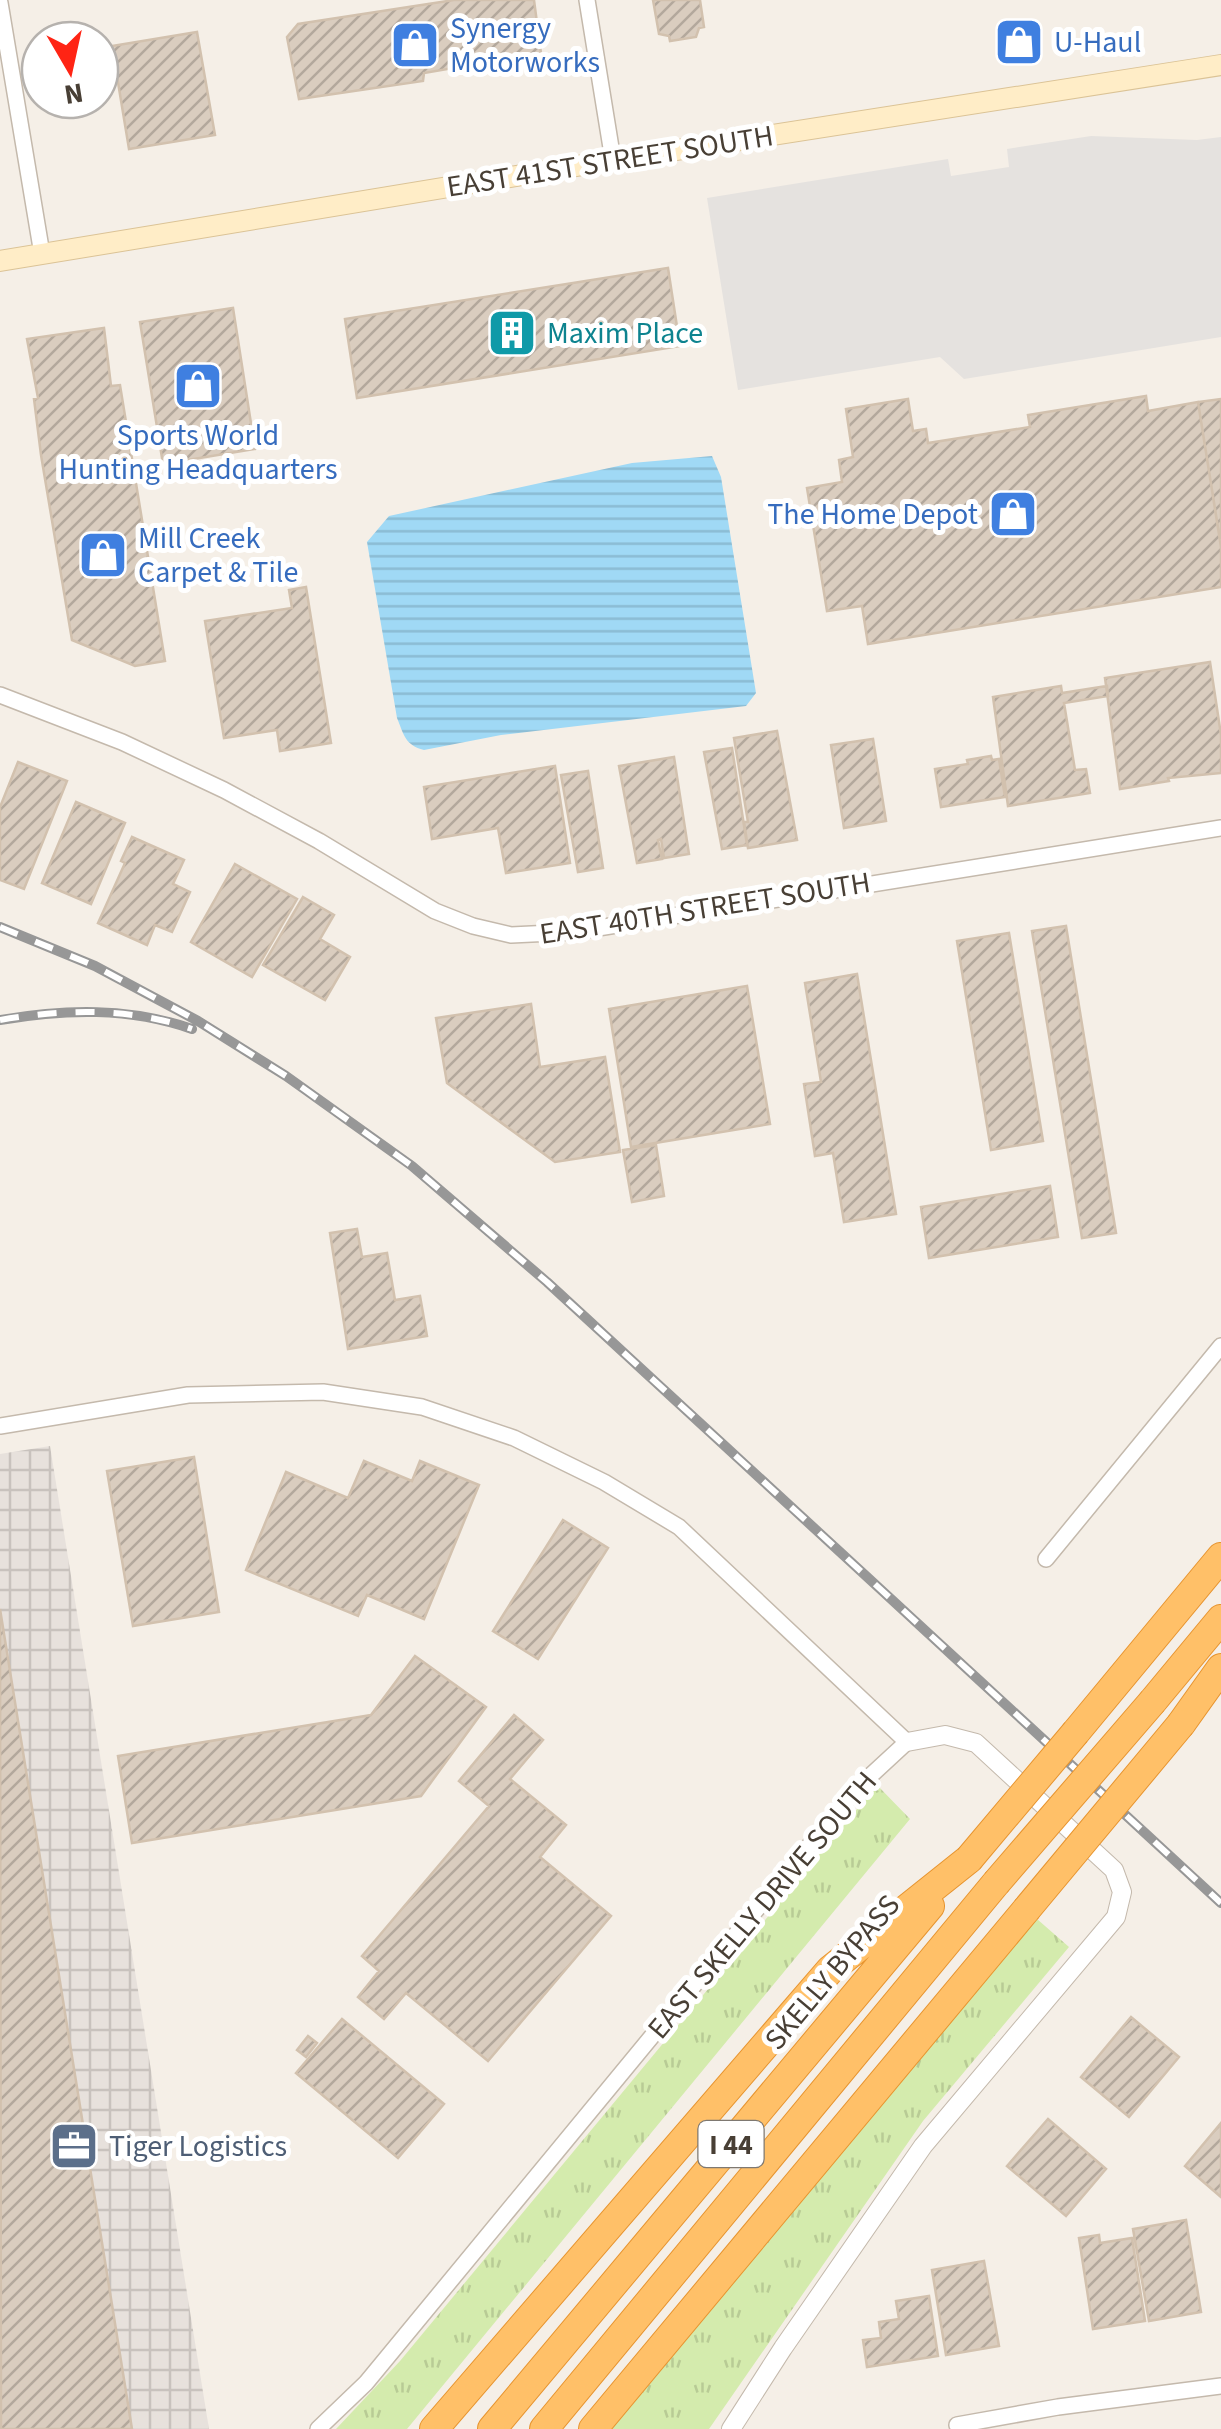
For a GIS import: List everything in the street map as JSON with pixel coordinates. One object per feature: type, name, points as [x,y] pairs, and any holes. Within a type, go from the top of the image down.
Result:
[{"type":"highway","name":"SKELLY BYPASS","points":[[492,2429],[1221,1557]]},
{"type":"highway","name":"I 44","points":[[544,2429],[996,1884],[1221,1620]]},
{"type":"highway","points":[[594,2429],[1181,1724],[1221,1668]]},
{"type":"highway","points":[[434,2429],[830,1970],[970,1859]]},
{"type":"main road","name":"EAST 41ST STREET SOUTH","points":[[0,261],[1221,65]]},
{"type":"street","points":[[587,0],[613,160]]},
{"type":"street","points":[[0,4],[42,254]]},
{"type":"street","name":"EAST 40TH STREET SOUTH","points":[[0,694],[122,742],[224,790],[435,911],[473,926],[512,934],[573,932],[1221,828]]},
{"type":"street","points":[[1046,1559],[1221,1346]]},
{"type":"street","points":[[0,1426],[188,1395],[324,1392],[422,1408],[514,1438],[604,1482],[679,1527],[907,1742],[945,1734],[976,1743],[1114,1870],[1122,1892],[1116,1916],[924,2146],[782,2348],[731,2429]]},
{"type":"street","name":"EAST SKELLY DRIVE SOUTH","points":[[318,2429],[366,2383],[855,1790],[907,1742]]},
{"type":"street","points":[[957,2425],[1058,2407],[1221,2386]]},
{"type":"shaded area","points":[[1091,136],[1197,140],[1221,137],[1221,337],[964,379],[940,357],[738,390],[707,198],[948,159],[951,176],[1009,167],[1007,149]]},
{"type":"shaded area","points":[[50,1446],[209,2429],[0,2429],[0,1454]]},
{"type":"green space","points":[[877,1785],[910,1819],[407,2429],[336,2429],[400,2361]]},
{"type":"green space","points":[[1037,1919],[1069,1947],[923,2121],[709,2429],[612,2429]]},
{"type":"water","points":[[712,456],[721,477],[756,693],[746,706],[501,735],[424,750],[409,742],[397,718],[367,542],[389,516],[632,463]]},
{"type":"building","name":"Synergy Motorworks","points":[[454,0],[534,0],[541,53],[424,73],[423,81],[299,99],[287,37],[298,24]]},
{"type":"building","points":[[653,0],[700,0],[704,27],[699,28],[696,37],[670,41],[669,36],[659,34]]},
{"type":"building","points":[[197,32],[215,135],[129,149],[120,94],[120,45]]},
{"type":"building","name":"Maxim Place","points":[[668,268],[680,346],[357,398],[345,319]]},
{"type":"building","name":"Sports World Hunting Headquarters","points":[[233,308],[255,449],[163,464],[140,322]]},
{"type":"building","name":"Mill Creek Carpet & Tile","points":[[104,328],[111,386],[120,385],[165,661],[135,666],[72,640],[41,455],[34,399],[38,398],[27,339]]},
{"type":"building","name":"The Home Depot","points":[[1146,396],[1148,411],[1198,402],[1221,547],[1221,587],[868,644],[862,606],[827,611],[807,488],[842,482],[839,460],[853,457],[846,409],[908,399],[913,431],[926,429],[928,443],[1030,427],[1028,415]]},
{"type":"building","points":[[1221,399],[1221,539],[1220,540],[1198,402]]},
{"type":"building","points":[[306,587],[331,743],[280,751],[277,730],[224,738],[205,621],[292,608],[289,590]]},
{"type":"building","points":[[1210,662],[1221,735],[1221,773],[1168,778],[1169,781],[1120,789],[1105,678]]},
{"type":"building","points":[[1061,686],[1062,693],[1107,686],[1108,696],[1064,703],[1075,770],[1086,769],[1090,793],[1008,806],[993,697]]},
{"type":"building","points":[[777,731],[797,840],[748,848],[744,822],[748,822],[734,738]]},
{"type":"building","points":[[873,739],[886,821],[844,828],[831,745]]},
{"type":"building","points":[[732,748],[747,845],[722,849],[704,752]]},
{"type":"building","points":[[991,756],[992,760],[999,759],[1005,797],[941,807],[935,769]]},
{"type":"building","points":[[674,757],[689,854],[664,858],[661,839],[658,840],[662,859],[637,863],[619,766]]},
{"type":"building","points":[[18,762],[67,781],[24,889],[0,880],[0,807]]},
{"type":"building","points":[[555,766],[570,863],[506,873],[498,828],[432,839],[424,787]]},
{"type":"building","points":[[588,771],[603,868],[578,872],[561,775]]},
{"type":"building","points":[[76,802],[125,823],[91,904],[42,883]]},
{"type":"building","points":[[132,837],[184,860],[173,884],[190,892],[172,932],[155,925],[147,945],[98,923],[125,863],[121,861]]},
{"type":"building","points":[[235,864],[297,899],[252,977],[191,942]]},
{"type":"building","points":[[303,897],[334,915],[320,939],[350,957],[325,1000],[263,965]]},
{"type":"building","points":[[1066,926],[1116,1233],[1082,1238],[1032,931]]},
{"type":"building","points":[[1009,933],[1043,1141],[991,1150],[957,941]]},
{"type":"building","points":[[857,974],[896,1214],[844,1222],[833,1153],[815,1156],[804,1084],[821,1082],[805,983]]},
{"type":"building","points":[[747,986],[770,1124],[631,1147],[609,1009]]},
{"type":"building","points":[[531,1004],[540,1067],[605,1057],[620,1152],[555,1162],[447,1083],[436,1018]]},
{"type":"building","points":[[656,1145],[664,1196],[632,1202],[623,1150]]},
{"type":"building","points":[[1050,1186],[1058,1237],[929,1258],[921,1207]]},
{"type":"building","points":[[357,1229],[362,1257],[387,1253],[395,1300],[420,1296],[427,1336],[348,1349],[330,1233]]},
{"type":"building","points":[[194,1457],[219,1612],[133,1626],[107,1471]]},
{"type":"building","points":[[364,1461],[412,1481],[420,1461],[479,1485],[424,1619],[367,1595],[358,1616],[246,1570],[286,1472],[348,1498]]},
{"type":"building","points":[[563,1520],[608,1548],[538,1659],[493,1631]]},
{"type":"building","points":[[0,1609],[132,2429],[1,2429]]},
{"type":"building","points":[[415,1656],[486,1707],[421,1796],[132,1843],[118,1756],[371,1715]]},
{"type":"building","points":[[514,1715],[543,1740],[510,1779],[566,1825],[540,1857],[611,1916],[488,2061],[406,1993],[384,2019],[358,1997],[379,1971],[362,1956],[489,1806],[459,1781]]},
{"type":"building","points":[[1131,2017],[1179,2057],[1129,2117],[1081,2077]]},
{"type":"building","points":[[342,2019],[444,2104],[398,2158],[296,2073]]},
{"type":"building","points":[[308,2036],[317,2043],[306,2057],[297,2050]]},
{"type":"building","points":[[1048,2119],[1106,2169],[1066,2216],[1007,2166]]},
{"type":"building","points":[[1221,2123],[1221,2197],[1185,2166]]},
{"type":"building","points":[[1186,2220],[1201,2312],[1149,2321],[1133,2229]]},
{"type":"building","points":[[1099,2235],[1100,2243],[1132,2238],[1145,2321],[1093,2329],[1079,2238]]},
{"type":"building","points":[[984,2261],[999,2346],[946,2355],[932,2270]]},
{"type":"building","points":[[929,2296],[938,2356],[867,2367],[863,2340],[881,2338],[879,2322],[899,2319],[896,2301]]},
{"type":"railway","points":[[0,927],[95,966],[198,1021],[286,1076],[412,1166],[547,1282],[1221,1903]]},
{"type":"railway","points":[[0,1020],[97,1012],[145,1017],[192,1029]]},
{"type":"place","name":"U-Haul","points":[[1019,42]]},
{"type":"place","name":"Synergy Motorworks","points":[[415,45]]},
{"type":"place","name":"Maxim Place","points":[[512,333]]},
{"type":"place","name":"Sports World Hunting Headquarters","points":[[198,386]]},
{"type":"place","name":"The Home Depot","points":[[1013,514]]},
{"type":"place","name":"Mill Creek Carpet & Tile","points":[[103,555]]},
{"type":"place","name":"Tiger Logistics","points":[[74,2146]]}]
